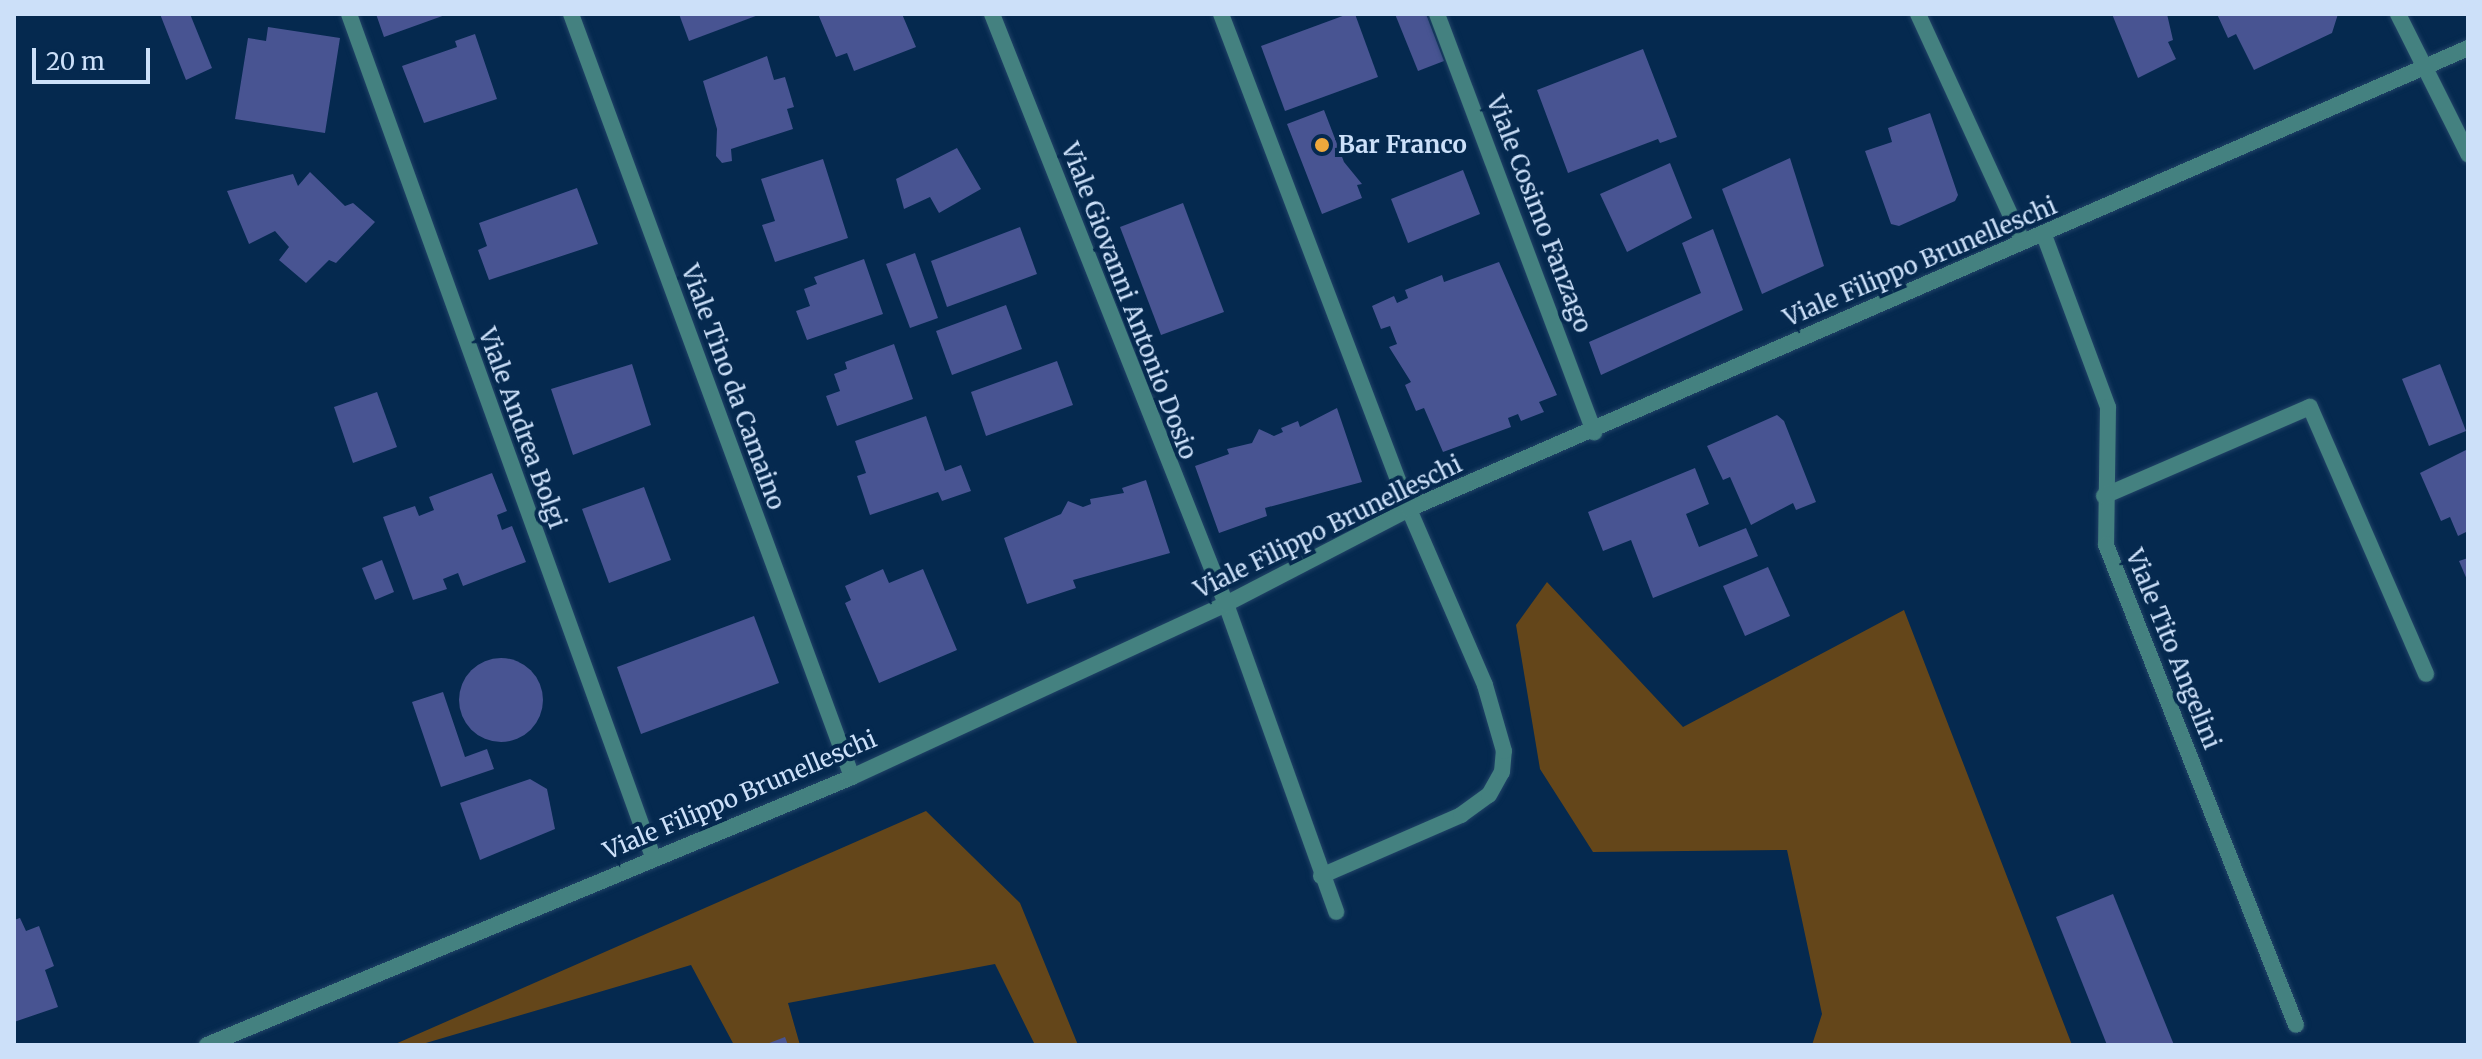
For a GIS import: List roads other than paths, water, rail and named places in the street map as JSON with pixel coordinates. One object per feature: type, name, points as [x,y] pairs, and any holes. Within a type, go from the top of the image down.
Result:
[{"type":"street","name":"Viale Andrea Bolgi","points":[[349,14],[653,857]]},
{"type":"street","name":"Viale Tino da Camaino","points":[[571,14],[852,777]]},
{"type":"street","name":"Viale Giovanni Antonio Dosio","points":[[992,14],[1226,604],[1336,912]]},
{"type":"street","points":[[1221,14],[1409,509],[1485,685],[1504,751],[1502,772],[1489,795],[1461,815],[1321,876]]},
{"type":"street","name":"Viale Cosimo Fanzago","points":[[1437,14],[1594,432]]},
{"type":"street","points":[[1918,14],[2022,240]]},
{"type":"street","points":[[2398,14],[2468,154]]},
{"type":"street","name":"Viale Filippo Brunelleschi","points":[[207,1045],[653,857],[852,777],[1226,604],[1409,509],[1594,432],[2022,240],[2044,235],[2468,48]]},
{"type":"street","name":"Viale Tito Angelini","points":[[2044,235],[2108,407],[2104,496],[2106,545],[2296,1025]]},
{"type":"street","points":[[2104,496],[2310,407],[2426,674]]},
{"type":"place","name":"Bar Franco","points":[[1322,145]]}]
